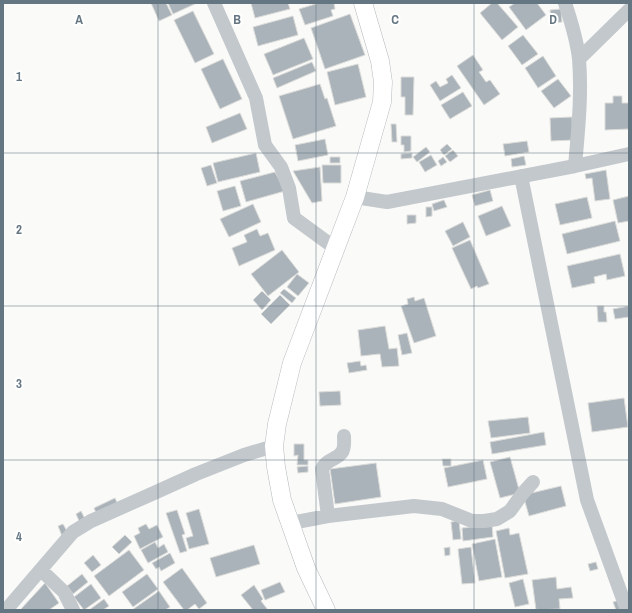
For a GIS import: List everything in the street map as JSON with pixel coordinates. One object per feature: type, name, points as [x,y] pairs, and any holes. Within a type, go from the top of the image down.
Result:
[{"type":"main road","points":[[326,610],[306,568],[282,500],[274,446],[277,424],[292,363],[355,197],[382,102],[383,82],[380,61],[363,3]]},
{"type":"street","points":[[214,3],[256,98],[264,145],[281,167],[289,188],[294,218],[335,248]]},
{"type":"street","points":[[565,3],[572,24],[578,60],[580,101],[575,166]]},
{"type":"street","points":[[578,60],[629,10]]},
{"type":"street","points":[[355,197],[387,202],[575,166],[629,154]]},
{"type":"street","points":[[521,176],[587,500],[627,610]]},
{"type":"street","points":[[328,516],[322,469],[324,464],[342,453],[344,448],[344,436]]},
{"type":"street","points":[[6,610],[73,532],[91,520],[196,474],[244,455],[274,446]]},
{"type":"street","points":[[291,523],[328,516],[414,506],[442,508],[472,521],[497,519],[510,511],[533,482]]},
{"type":"street","points":[[41,570],[64,592],[73,610]]},
{"type":"building","points":[[151,3],[166,3],[172,15],[159,21]]},
{"type":"building","points":[[168,3],[197,3],[173,14]]},
{"type":"building","points":[[251,3],[288,3],[290,9],[255,18]]},
{"type":"building","points":[[319,3],[334,3],[335,9],[331,10],[333,16],[305,25],[299,9]]},
{"type":"building","points":[[492,3],[497,3],[518,27],[502,40],[480,13]]},
{"type":"building","points":[[515,3],[537,3],[546,15],[526,30],[509,7]]},
{"type":"building","points":[[561,9],[562,22],[551,23],[550,10]]},
{"type":"building","points":[[193,11],[214,54],[195,63],[174,20]]},
{"type":"building","points":[[350,14],[365,55],[325,69],[311,28]]},
{"type":"building","points":[[293,16],[298,35],[258,46],[253,27]]},
{"type":"building","points":[[523,35],[538,54],[522,65],[508,46]]},
{"type":"building","points":[[304,38],[313,59],[273,75],[264,54]]},
{"type":"building","points":[[473,55],[483,70],[479,72],[486,82],[490,80],[500,94],[484,105],[457,66]]},
{"type":"building","points":[[543,56],[556,76],[538,88],[525,68]]},
{"type":"building","points":[[223,59],[242,99],[220,109],[201,69]]},
{"type":"building","points":[[312,62],[316,71],[277,88],[273,78]]},
{"type":"building","points":[[358,64],[366,97],[335,105],[327,72]]},
{"type":"building","points":[[452,75],[461,88],[440,101],[430,85],[436,81],[440,87],[448,83],[446,79]]},
{"type":"building","points":[[401,77],[414,77],[413,115],[405,115],[405,97],[401,97]]},
{"type":"building","points":[[558,79],[571,96],[554,108],[541,91]]},
{"type":"building","points":[[320,84],[325,99],[327,98],[336,126],[293,139],[279,96]]},
{"type":"building","points":[[463,92],[472,106],[450,119],[441,105]]},
{"type":"building","points":[[613,96],[622,96],[622,103],[629,103],[629,129],[605,130],[605,103],[613,103]]},
{"type":"building","points":[[240,113],[247,129],[212,143],[206,127]]},
{"type":"building","points":[[572,117],[573,140],[551,141],[550,118]]},
{"type":"building","points":[[391,124],[396,124],[397,142],[392,142]]},
{"type":"building","points":[[401,136],[411,136],[411,151],[404,152],[404,145],[401,145]]},
{"type":"building","points":[[325,139],[328,155],[298,161],[295,145]]},
{"type":"building","points":[[527,141],[529,152],[505,156],[503,144]]},
{"type":"building","points":[[447,144],[452,149],[444,155],[440,150]]},
{"type":"building","points":[[426,147],[430,152],[417,162],[413,157]]},
{"type":"building","points":[[453,150],[458,156],[450,162],[445,156]]},
{"type":"building","points":[[256,153],[260,172],[218,182],[213,163]]},
{"type":"building","points":[[412,153],[412,158],[401,159],[401,154]]},
{"type":"building","points":[[431,155],[437,165],[425,172],[419,162]]},
{"type":"building","points":[[524,156],[526,165],[512,167],[511,159]]},
{"type":"building","points":[[330,157],[340,157],[340,163],[330,163]]},
{"type":"building","points":[[443,157],[447,162],[441,166],[438,161]]},
{"type":"building","points":[[211,165],[217,183],[207,186],[201,168]]},
{"type":"building","points":[[322,165],[341,165],[341,183],[323,183]]},
{"type":"building","points":[[320,167],[322,201],[312,203],[293,171]]},
{"type":"building","points":[[606,170],[610,199],[595,201],[592,178],[586,179],[585,174]]},
{"type":"building","points":[[275,172],[285,191],[246,202],[240,181]]},
{"type":"building","points":[[235,186],[241,206],[223,211],[217,191]]},
{"type":"building","points":[[490,190],[493,201],[475,206],[472,195]]},
{"type":"building","points":[[629,196],[629,221],[618,223],[613,200]]},
{"type":"building","points":[[587,197],[592,218],[560,225],[555,204]]},
{"type":"building","points":[[444,200],[447,207],[434,211],[432,204]]},
{"type":"building","points":[[253,204],[261,222],[229,237],[220,219]]},
{"type":"building","points":[[502,206],[511,226],[486,236],[478,216]]},
{"type":"building","points":[[426,207],[432,207],[432,216],[426,217]]},
{"type":"building","points":[[407,215],[416,215],[416,223],[407,224]]},
{"type":"building","points":[[615,221],[620,241],[567,254],[562,234]]},
{"type":"building","points":[[463,222],[470,237],[453,246],[445,231]]},
{"type":"building","points":[[257,229],[260,236],[268,233],[275,250],[239,266],[232,248],[247,242],[244,235]]},
{"type":"building","points":[[470,240],[489,284],[478,288],[477,286],[471,289],[452,248]]},
{"type":"building","points":[[282,250],[299,272],[268,296],[251,274]]},
{"type":"building","points":[[620,254],[625,276],[607,280],[606,274],[594,277],[595,283],[572,288],[567,266]]},
{"type":"building","points":[[297,274],[309,283],[298,296],[287,287]]},
{"type":"building","points":[[284,289],[296,298],[292,303],[280,293]]},
{"type":"building","points":[[262,291],[271,300],[262,310],[253,300]]},
{"type":"building","points":[[280,295],[290,305],[271,324],[261,314]]},
{"type":"building","points":[[414,297],[415,301],[424,298],[436,336],[414,343],[401,306],[408,304],[407,299]]},
{"type":"building","points":[[597,306],[604,306],[607,322],[598,322]]},
{"type":"building","points":[[629,306],[629,317],[615,319],[613,309]]},
{"type":"building","points":[[385,326],[389,349],[397,348],[399,366],[382,367],[380,354],[361,356],[358,330]]},
{"type":"building","points":[[407,333],[412,353],[402,355],[398,335]]},
{"type":"building","points":[[360,361],[361,366],[366,365],[367,370],[349,373],[347,363]]},
{"type":"building","points":[[340,391],[341,405],[320,406],[319,392]]},
{"type":"building","points":[[624,398],[628,427],[592,432],[588,403]]},
{"type":"building","points":[[528,417],[530,433],[491,438],[488,421]]},
{"type":"building","points":[[544,432],[546,445],[492,454],[490,442]]},
{"type":"building","points":[[294,444],[304,444],[304,460],[308,460],[308,465],[297,465],[298,455],[294,456]]},
{"type":"building","points":[[510,457],[520,493],[500,498],[490,462]]},
{"type":"building","points":[[442,459],[451,459],[451,466],[443,466]]},
{"type":"building","points":[[483,460],[487,479],[448,487],[444,468]]},
{"type":"building","points":[[376,463],[381,497],[335,504],[330,469]]},
{"type":"building","points":[[308,466],[308,472],[298,473],[297,467]]},
{"type":"building","points":[[561,486],[566,506],[529,516],[523,495]]},
{"type":"building","points":[[115,498],[118,505],[97,515],[94,508]]},
{"type":"building","points":[[199,509],[209,544],[189,549],[186,538],[193,536],[186,513]]},
{"type":"building","points":[[177,510],[185,534],[182,535],[187,551],[180,553],[166,513]]},
{"type":"building","points":[[81,511],[86,521],[80,523],[76,514]]},
{"type":"building","points":[[459,521],[461,539],[453,540],[451,522]]},
{"type":"building","points":[[63,524],[68,533],[62,536],[58,526]]},
{"type":"building","points":[[146,524],[149,529],[157,525],[163,537],[140,549],[134,536],[140,533],[138,528]]},
{"type":"building","points":[[492,525],[493,537],[463,541],[462,528]]},
{"type":"building","points":[[509,528],[510,535],[519,533],[528,574],[505,578],[496,531]]},
{"type":"building","points":[[125,535],[132,542],[119,554],[112,547]]},
{"type":"building","points":[[495,539],[502,577],[479,581],[472,544]]},
{"type":"building","points":[[155,542],[158,548],[164,544],[168,552],[148,563],[141,550]]},
{"type":"building","points":[[254,545],[260,564],[216,577],[210,558]]},
{"type":"building","points":[[450,547],[450,555],[445,556],[444,548]]},
{"type":"building","points":[[471,547],[475,583],[462,584],[458,549]]},
{"type":"building","points":[[129,550],[144,570],[109,596],[94,576]]},
{"type":"building","points":[[170,553],[175,563],[161,571],[159,567],[156,569],[152,563]]},
{"type":"building","points":[[93,555],[101,565],[92,572],[84,563]]},
{"type":"building","points":[[596,562],[598,569],[590,571],[588,564]]},
{"type":"building","points":[[182,568],[207,603],[199,609],[195,604],[187,610],[184,610],[163,582]]},
{"type":"building","points":[[82,574],[88,582],[73,594],[67,586]]},
{"type":"building","points":[[147,574],[158,589],[133,607],[122,592]]},
{"type":"building","points":[[556,577],[557,589],[571,587],[573,598],[559,599],[560,609],[536,610],[532,580]]},
{"type":"building","points":[[523,579],[529,604],[515,607],[509,583]]},
{"type":"building","points":[[280,582],[285,592],[265,600],[261,590]]},
{"type":"building","points":[[45,583],[59,603],[49,610],[20,610]]},
{"type":"building","points":[[91,584],[101,598],[84,610],[74,597]]},
{"type":"building","points":[[254,585],[263,599],[261,601],[268,610],[253,610],[241,595]]},
{"type":"building","points":[[159,591],[170,607],[165,610],[132,610]]},
{"type":"building","points":[[104,599],[109,606],[103,610],[89,610]]},
{"type":"building","points":[[620,600],[623,610],[616,610],[613,602]]}]
